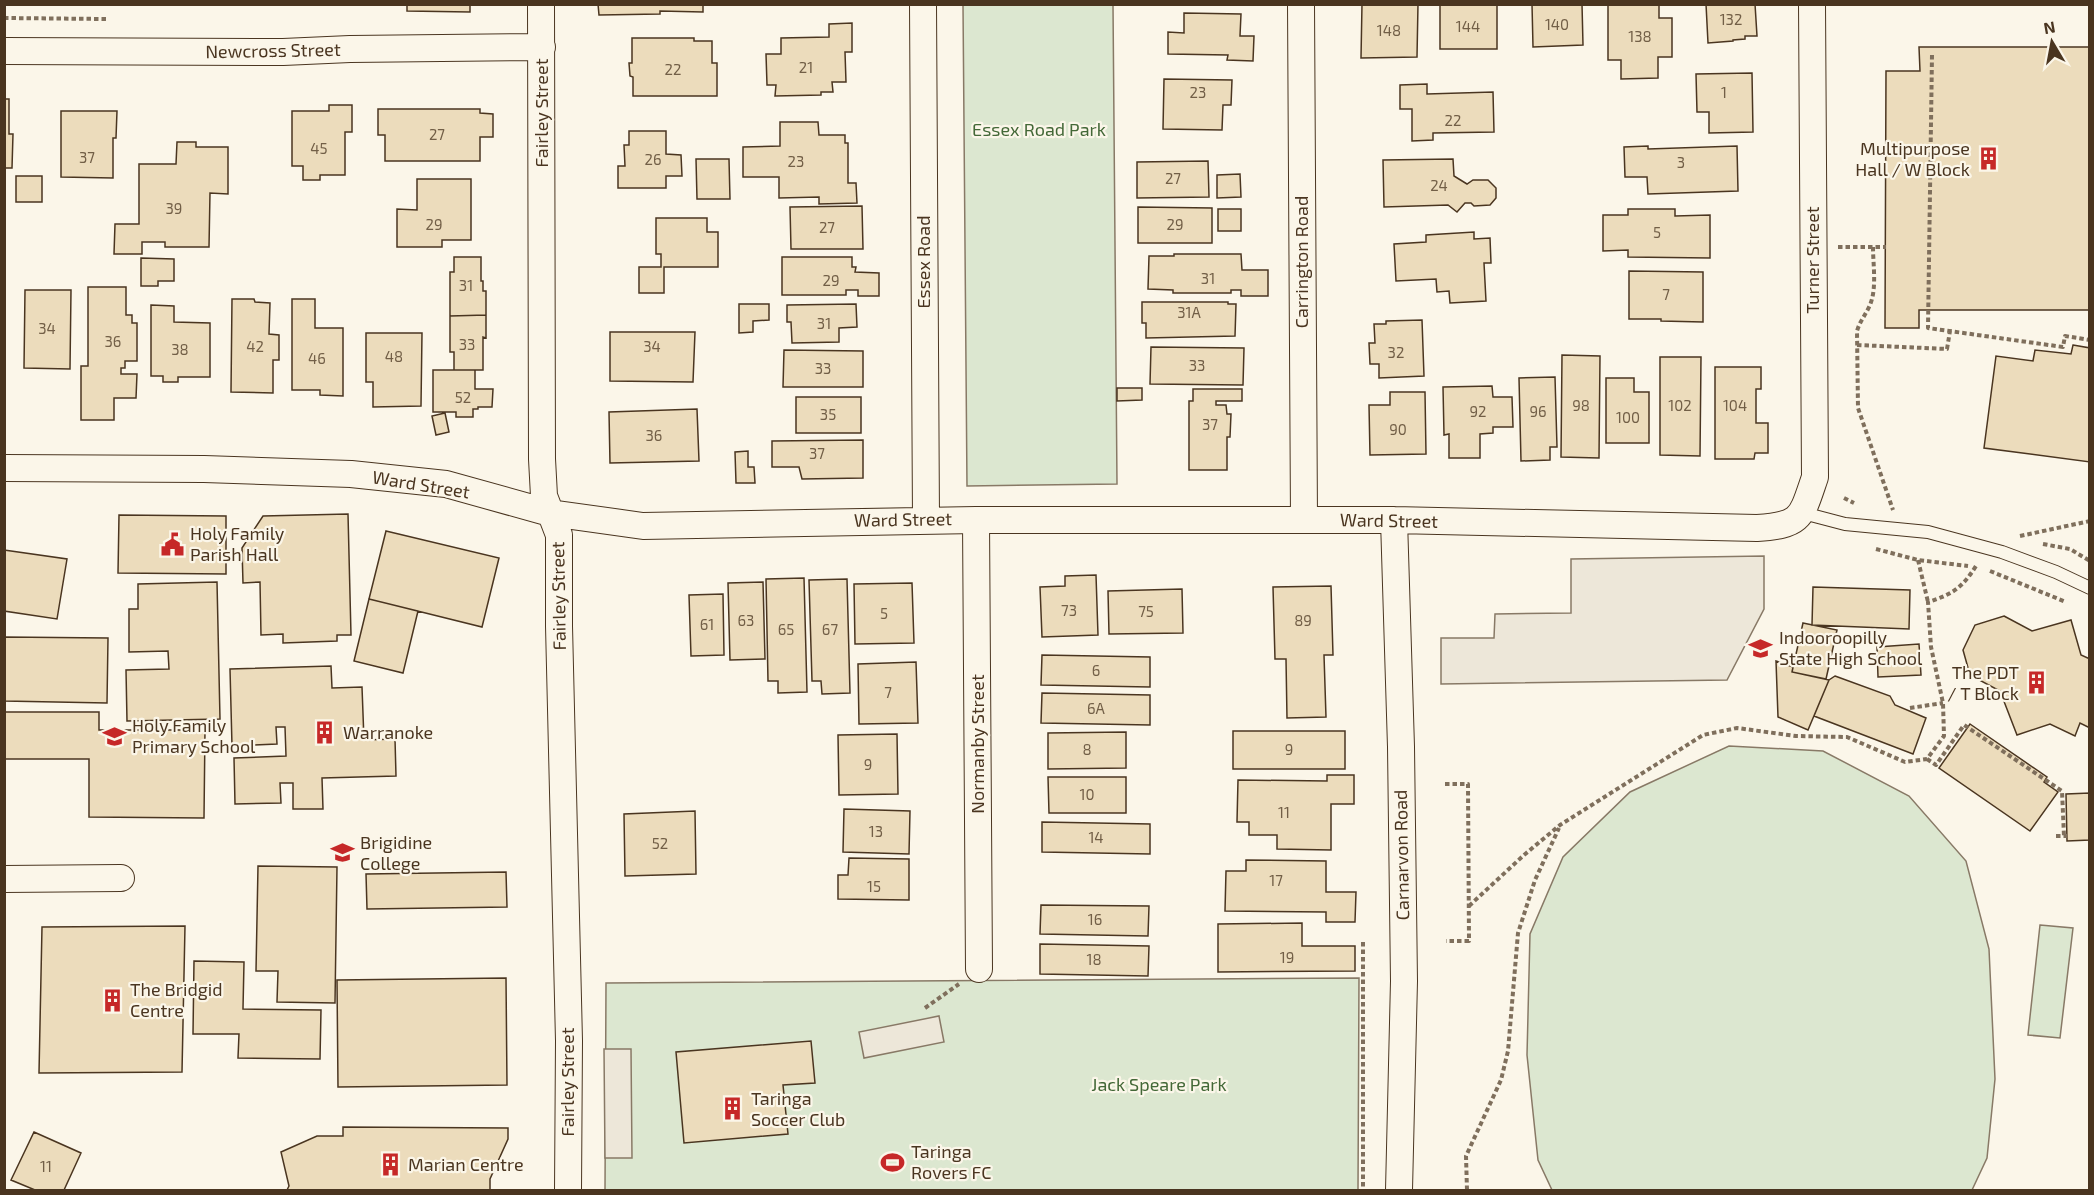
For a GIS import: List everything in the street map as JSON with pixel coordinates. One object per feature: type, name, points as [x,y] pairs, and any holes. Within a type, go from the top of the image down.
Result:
[{"type":"street","name":"Fairley Street","points":[[541,4],[542,459],[544,496],[559,535],[558,626],[568,972],[568,1191]]},
{"type":"street","name":"Essex Road","points":[[923,4],[926,519]]},
{"type":"street","name":"Carrington Road","points":[[1301,4],[1304,520]]},
{"type":"street","name":"Turner Street","points":[[1803,513],[1815,477],[1812,4]]},
{"type":"street","name":"Newcross Street","points":[[4,51],[283,52],[542,47]]},
{"type":"street","name":"Ward Street","points":[[4,468],[204,469],[351,474],[446,484],[550,513],[644,526],[976,519],[1394,520],[1757,528],[1783,526],[1803,513]]},
{"type":"street","name":"Normanby Street","points":[[972,974],[976,519]]},
{"type":"street","name":"Carnarvon Road","points":[[1394,520],[1401,747],[1404,981],[1399,1191]]},
{"type":"street","points":[[4,879],[121,878]]},
{"type":"lane","points":[[1803,513],[1845,524],[1928,531],[2002,552],[2056,572],[2090,588]]},
{"type":"path","points":[[4,18],[106,19]]},
{"type":"path","points":[[1932,55],[1928,328],[2063,347],[2065,336],[2090,340]]},
{"type":"path","points":[[1832,247],[1886,247]]},
{"type":"path","points":[[1873,247],[1874,286],[1870,304],[1857,331],[1858,408],[1893,510]]},
{"type":"path","points":[[1857,345],[1947,349],[1950,331]]},
{"type":"path","points":[[2015,538],[2090,521]]},
{"type":"path","points":[[1869,546],[1918,560],[1976,566],[2077,605]]},
{"type":"path","points":[[1918,560],[1928,602],[1931,646],[1943,703],[1944,735],[1927,759]]},
{"type":"path","points":[[1928,602],[1950,595],[1970,576],[1976,566]]},
{"type":"path","points":[[1910,708],[1943,703]]},
{"type":"path","points":[[1468,906],[1560,825],[1703,735],[1737,728],[1796,736],[1847,737],[1905,762],[1927,759],[1936,765],[1964,724],[2062,791],[2065,836],[2056,836]]},
{"type":"path","points":[[1445,784],[1468,784],[1469,941],[1446,941]]},
{"type":"path","points":[[1467,1191],[1466,1156],[1501,1080],[1508,1051],[1518,933],[1534,880],[1560,825]]},
{"type":"path","points":[[1363,942],[1363,1191]]},
{"type":"path","points":[[925,1008],[972,974]]},
{"type":"green space","name":"Essex Road Park","points":[[963,5],[1113,5],[1117,484],[967,486]]},
{"type":"green space","points":[[1729,746],[1823,751],[1909,796],[1966,861],[1989,949],[1995,1079],[1987,1158],[1972,1190],[1552,1190],[1538,1160],[1527,1055],[1530,934],[1563,857],[1630,792]]},
{"type":"green space","points":[[2040,925],[2073,928],[2060,1038],[2028,1035]]},
{"type":"green space","name":"Jack Speare Park","points":[[1359,978],[1358,1190],[605,1190],[606,983]]},
{"type":"shaded area","points":[[1764,556],[1764,609],[1727,680],[1441,684],[1441,638],[1494,638],[1495,614],[1571,613],[1571,559]]},
{"type":"shaded area","points":[[939,1016],[944,1042],[864,1058],[859,1032]]},
{"type":"shaded area","points":[[604,1049],[631,1049],[632,1158],[605,1158]]},
{"type":"building","points":[[407,4],[470,4],[470,12],[407,11]]},
{"type":"building","points":[[598,4],[703,4],[703,12],[660,11],[660,14],[599,15]]},
{"type":"building","points":[[1362,4],[1418,4],[1417,57],[1361,58]]},
{"type":"building","points":[[1440,4],[1497,4],[1497,49],[1440,49]]},
{"type":"building","points":[[1532,4],[1582,4],[1583,45],[1533,47]]},
{"type":"building","points":[[1608,4],[1659,4],[1659,18],[1672,18],[1672,57],[1658,57],[1658,78],[1621,79],[1621,60],[1608,60]]},
{"type":"building","points":[[1706,4],[1755,4],[1757,36],[1708,43]]},
{"type":"building","points":[[1184,13],[1241,14],[1240,36],[1254,36],[1253,61],[1227,60],[1228,55],[1168,54],[1168,32],[1184,33]]},
{"type":"building","points":[[852,23],[852,52],[845,52],[846,82],[832,82],[833,92],[821,92],[821,95],[775,96],[776,85],[767,85],[766,54],[781,54],[781,38],[829,37],[829,24]]},
{"type":"building","points":[[632,38],[694,38],[694,41],[712,41],[712,63],[717,63],[717,96],[633,96],[633,77],[630,76],[629,63],[632,63]]},
{"type":"building","name":"Multipurpose Hall / W Block","points":[[1919,47],[2090,47],[2090,310],[1919,310],[1919,328],[1885,328],[1886,71],[1920,71]]},
{"type":"building","points":[[1752,73],[1753,132],[1709,133],[1709,112],[1697,112],[1696,74]]},
{"type":"building","points":[[1164,79],[1232,80],[1231,105],[1223,105],[1222,130],[1163,129]]},
{"type":"building","points":[[1427,84],[1427,94],[1493,92],[1494,132],[1433,133],[1433,140],[1412,141],[1412,109],[1400,109],[1400,85]]},
{"type":"building","points":[[4,99],[9,99],[9,134],[13,134],[12,168],[4,168]]},
{"type":"building","points":[[329,105],[352,105],[352,132],[345,132],[345,175],[320,175],[320,180],[303,180],[303,166],[292,166],[292,111],[329,111]]},
{"type":"building","points":[[378,109],[480,109],[480,113],[493,114],[493,137],[480,137],[480,161],[385,161],[385,135],[378,135]]},
{"type":"building","points":[[61,111],[117,111],[116,138],[113,138],[113,178],[61,177]]},
{"type":"building","points":[[780,122],[818,122],[819,135],[845,135],[845,143],[848,143],[848,183],[856,183],[857,203],[819,204],[819,197],[779,198],[779,177],[743,177],[743,147],[780,146]]},
{"type":"building","points":[[629,131],[666,131],[666,154],[681,155],[682,176],[666,176],[666,188],[618,188],[618,166],[625,166],[624,145],[629,145]]},
{"type":"building","points":[[177,142],[196,142],[196,147],[228,147],[228,194],[210,193],[209,247],[165,247],[165,242],[142,242],[142,254],[114,254],[115,224],[139,224],[139,164],[176,164]]},
{"type":"building","points":[[1648,146],[1648,149],[1737,146],[1738,191],[1648,194],[1647,177],[1625,177],[1624,147]]},
{"type":"building","points":[[696,159],[729,159],[730,199],[697,199]]},
{"type":"building","points":[[1453,159],[1454,176],[1467,184],[1473,180],[1488,180],[1496,188],[1496,198],[1490,205],[1474,206],[1471,203],[1465,203],[1457,212],[1448,205],[1384,207],[1383,160]]},
{"type":"building","points":[[1208,161],[1209,197],[1137,198],[1137,162]]},
{"type":"building","points":[[1240,174],[1241,197],[1217,198],[1217,175]]},
{"type":"building","points":[[16,176],[42,176],[42,202],[16,202]]},
{"type":"building","points":[[417,179],[471,179],[471,240],[442,240],[442,247],[397,247],[397,209],[417,210]]},
{"type":"building","points":[[862,206],[863,249],[791,249],[790,207]]},
{"type":"building","points":[[1138,207],[1212,208],[1212,243],[1138,243]]},
{"type":"building","points":[[1218,209],[1241,209],[1241,231],[1218,231]]},
{"type":"building","points":[[1628,209],[1675,209],[1675,216],[1710,215],[1710,258],[1628,257],[1628,250],[1603,251],[1603,215],[1628,215]]},
{"type":"building","points":[[656,218],[707,218],[707,232],[718,232],[718,267],[664,267],[664,293],[639,293],[639,267],[661,267],[661,254],[656,254]]},
{"type":"building","points":[[1474,232],[1474,239],[1490,238],[1491,263],[1484,263],[1486,301],[1450,303],[1449,291],[1437,292],[1436,279],[1396,281],[1394,244],[1426,242],[1426,235]]},
{"type":"building","points":[[1174,254],[1241,254],[1242,270],[1268,270],[1268,296],[1241,296],[1241,290],[1231,290],[1231,293],[1173,293],[1173,290],[1148,289],[1149,256],[1174,256]]},
{"type":"building","points":[[454,257],[481,257],[481,281],[483,281],[483,291],[486,291],[486,315],[450,316],[450,272],[454,272]]},
{"type":"building","points":[[782,257],[852,257],[852,267],[856,267],[855,272],[879,273],[879,296],[858,296],[858,290],[846,290],[846,295],[782,295]]},
{"type":"building","points":[[141,258],[174,259],[174,281],[158,281],[158,286],[141,286]]},
{"type":"building","points":[[1629,271],[1703,272],[1703,322],[1629,319]]},
{"type":"building","points":[[88,287],[126,287],[126,315],[132,315],[132,323],[137,323],[137,361],[125,361],[125,368],[121,368],[121,374],[137,374],[136,398],[114,398],[114,420],[81,420],[81,366],[88,366]]},
{"type":"building","points":[[25,290],[71,290],[70,369],[24,368]]},
{"type":"building","points":[[232,299],[254,299],[255,302],[270,303],[269,334],[279,335],[279,360],[273,360],[273,393],[231,392]]},
{"type":"building","points":[[292,299],[315,299],[315,328],[343,328],[343,396],[320,395],[320,390],[292,390]]},
{"type":"building","points":[[1142,302],[1228,302],[1228,304],[1236,304],[1235,336],[1146,338],[1146,323],[1142,323]]},
{"type":"building","points":[[739,304],[769,304],[769,320],[753,321],[753,332],[739,333]]},
{"type":"building","points":[[856,304],[857,327],[839,328],[839,342],[792,343],[791,322],[787,322],[787,305]]},
{"type":"building","points":[[151,305],[174,306],[174,322],[210,323],[210,377],[178,377],[178,382],[163,382],[163,376],[151,376]]},
{"type":"building","points":[[486,315],[483,370],[454,370],[454,352],[450,352],[450,316]]},
{"type":"building","points":[[1422,320],[1424,376],[1379,378],[1379,364],[1370,364],[1369,343],[1375,343],[1374,324],[1386,324],[1386,321]]},
{"type":"building","points":[[610,332],[695,332],[693,382],[610,381]]},
{"type":"building","points":[[366,333],[422,333],[421,406],[373,407],[373,382],[366,382]]},
{"type":"building","points":[[2073,345],[2090,348],[2090,462],[1984,448],[1996,356],[2033,361],[2035,350],[2071,354]]},
{"type":"building","points":[[1151,347],[1244,348],[1243,385],[1150,384]]},
{"type":"building","points":[[784,350],[863,351],[863,387],[783,387]]},
{"type":"building","points":[[1562,355],[1600,356],[1599,458],[1561,457]]},
{"type":"building","points":[[1660,357],[1701,357],[1700,456],[1660,455]]},
{"type":"building","points":[[1715,367],[1761,367],[1761,389],[1756,389],[1756,423],[1768,423],[1768,453],[1755,453],[1754,459],[1715,459]]},
{"type":"building","points":[[433,370],[475,370],[475,389],[493,389],[492,407],[473,409],[473,417],[456,417],[456,412],[433,412]]},
{"type":"building","points":[[1555,377],[1557,447],[1550,447],[1550,460],[1521,461],[1519,378]]},
{"type":"building","points":[[1606,378],[1634,378],[1634,392],[1649,392],[1649,443],[1606,443]]},
{"type":"building","points":[[1492,386],[1493,397],[1512,397],[1513,427],[1493,427],[1493,433],[1480,434],[1480,458],[1449,458],[1449,434],[1444,435],[1443,387]]},
{"type":"building","points":[[1117,388],[1142,388],[1142,400],[1117,401]]},
{"type":"building","points":[[1193,389],[1242,389],[1242,401],[1216,401],[1216,405],[1226,405],[1227,414],[1231,414],[1230,437],[1227,437],[1227,470],[1189,470],[1189,401],[1193,401]]},
{"type":"building","points":[[1390,392],[1425,392],[1426,454],[1370,455],[1369,405],[1390,405]]},
{"type":"building","points":[[796,397],[861,397],[861,433],[796,433]]},
{"type":"building","points":[[697,409],[699,461],[610,463],[609,412]]},
{"type":"building","points":[[445,413],[449,432],[436,435],[432,416]]},
{"type":"building","points":[[863,440],[863,478],[802,479],[799,467],[772,467],[772,441]]},
{"type":"building","points":[[748,451],[748,467],[754,467],[755,483],[736,483],[735,452]]},
{"type":"building","points":[[348,514],[351,635],[337,635],[337,641],[283,643],[283,634],[261,635],[260,582],[243,583],[242,548],[263,516]]},
{"type":"building","name":"Holy Family Parish Hall","points":[[119,515],[226,516],[226,574],[118,573]]},
{"type":"building","points":[[386,531],[499,558],[482,627],[369,599]]},
{"type":"building","points":[[4,550],[67,559],[57,619],[4,611]]},
{"type":"building","points":[[1096,575],[1098,635],[1042,637],[1040,587],[1065,586],[1065,576]]},
{"type":"building","points":[[804,578],[807,692],[778,693],[778,681],[768,681],[766,579]]},
{"type":"building","points":[[847,579],[850,693],[822,694],[821,681],[812,681],[809,580]]},
{"type":"building","points":[[217,582],[220,719],[127,721],[126,670],[169,669],[168,651],[129,652],[129,609],[138,609],[138,584]]},
{"type":"building","points":[[763,582],[765,659],[730,660],[728,583]]},
{"type":"building","points":[[912,583],[914,643],[855,644],[854,584]]},
{"type":"building","points":[[1331,586],[1333,655],[1324,655],[1326,717],[1287,718],[1286,659],[1275,659],[1273,587]]},
{"type":"building","points":[[1813,587],[1910,590],[1909,629],[1812,625]]},
{"type":"building","points":[[1182,589],[1183,633],[1109,634],[1108,591]]},
{"type":"building","points":[[723,594],[724,655],[691,656],[689,595]]},
{"type":"building","points":[[369,599],[418,611],[403,673],[354,661]]},
{"type":"building","name":"The PDT / T Block","points":[[2004,616],[2032,631],[2071,620],[2081,655],[2090,659],[2090,728],[2080,723],[2075,736],[2050,724],[2017,735],[2000,691],[1970,675],[1963,650],[1975,625]]},
{"type":"building","points":[[1803,623],[1837,630],[1826,679],[1792,672]]},
{"type":"building","points":[[4,637],[108,638],[107,703],[4,701]]},
{"type":"building","points":[[1919,644],[1921,675],[1878,677],[1877,647]]},
{"type":"building","points":[[1042,655],[1150,657],[1150,687],[1041,685]]},
{"type":"building","points":[[1776,661],[1793,667],[1792,672],[1829,680],[1808,730],[1778,717]]},
{"type":"building","points":[[916,662],[918,723],[859,724],[858,664]]},
{"type":"building","name":"Warranoke","points":[[331,666],[332,688],[362,687],[364,740],[395,739],[396,776],[322,778],[323,809],[293,809],[293,783],[280,783],[281,803],[235,804],[234,758],[286,756],[285,727],[276,727],[277,744],[232,746],[230,669]]},
{"type":"building","points":[[1835,676],[1890,696],[1895,705],[1926,718],[1913,754],[1814,716],[1829,680]]},
{"type":"building","points":[[1042,693],[1150,695],[1150,725],[1041,723]]},
{"type":"building","points":[[4,712],[99,712],[99,730],[205,730],[204,818],[89,817],[89,759],[4,759]]},
{"type":"building","points":[[1970,724],[2047,777],[2044,782],[2058,792],[2030,831],[1939,768]]},
{"type":"building","points":[[1233,731],[1345,731],[1345,769],[1233,769]]},
{"type":"building","points":[[1126,732],[1126,768],[1048,769],[1048,733]]},
{"type":"building","points":[[897,734],[898,794],[839,795],[838,735]]},
{"type":"building","points":[[1327,775],[1354,775],[1354,804],[1331,804],[1331,850],[1277,849],[1277,835],[1249,835],[1249,822],[1237,822],[1238,780],[1327,781]]},
{"type":"building","points":[[1048,777],[1126,777],[1126,813],[1049,813]]},
{"type":"building","points":[[2090,793],[2090,840],[2067,841],[2066,794]]},
{"type":"building","points":[[844,809],[910,811],[909,854],[843,852]]},
{"type":"building","points":[[695,811],[696,874],[625,876],[624,814]]},
{"type":"building","points":[[1042,822],[1150,824],[1150,854],[1042,852]]},
{"type":"building","points":[[849,858],[909,859],[909,900],[838,899],[838,875],[848,875]]},
{"type":"building","points":[[1246,860],[1326,861],[1326,892],[1356,892],[1355,922],[1326,922],[1326,912],[1225,911],[1226,871],[1246,871]]},
{"type":"building","points":[[258,866],[337,867],[335,1003],[277,1002],[278,971],[256,971]]},
{"type":"building","points":[[506,872],[507,907],[367,909],[366,874]]},
{"type":"building","points":[[1041,905],[1149,906],[1148,936],[1040,934]]},
{"type":"building","points":[[1302,923],[1302,946],[1355,946],[1355,971],[1218,972],[1218,924]]},
{"type":"building","name":"The Bridgid Centre","points":[[185,926],[182,1072],[39,1073],[42,927]]},
{"type":"building","points":[[1040,944],[1149,946],[1148,976],[1040,974]]},
{"type":"building","points":[[194,961],[244,962],[243,1009],[321,1010],[320,1059],[238,1058],[239,1034],[193,1034]]},
{"type":"building","points":[[506,978],[507,1085],[338,1087],[337,980]]},
{"type":"building","name":"Taringa Soccer Club","points":[[811,1041],[815,1083],[783,1085],[788,1134],[684,1143],[676,1052]]},
{"type":"building","name":"Marian Centre","points":[[343,1127],[508,1128],[508,1139],[490,1179],[490,1190],[287,1190],[289,1186],[281,1152],[317,1136],[343,1136]]},
{"type":"building","points":[[34,1132],[81,1153],[64,1190],[35,1190],[11,1180]]},
{"type":"place","name":"Multipurpose Hall / W Block","points":[[1988,159]]},
{"type":"place","name":"Holy Family Parish Hall","points":[[172,544]]},
{"type":"place","name":"Indooroopilly State High School","points":[[1761,648]]},
{"type":"place","name":"The PDT / T Block","points":[[2037,683]]},
{"type":"place","name":"Warranoke","points":[[325,733]]},
{"type":"place","name":"Holy Family Primary School","points":[[114,736]]},
{"type":"place","name":"Brigidine College","points":[[342,853]]},
{"type":"place","name":"The Bridgid Centre","points":[[112,1000]]},
{"type":"place","name":"Taringa Soccer Club","points":[[733,1109]]},
{"type":"place","name":"Taringa Rovers FC","points":[[893,1162]]},
{"type":"place","name":"Marian Centre","points":[[390,1165]]}]
